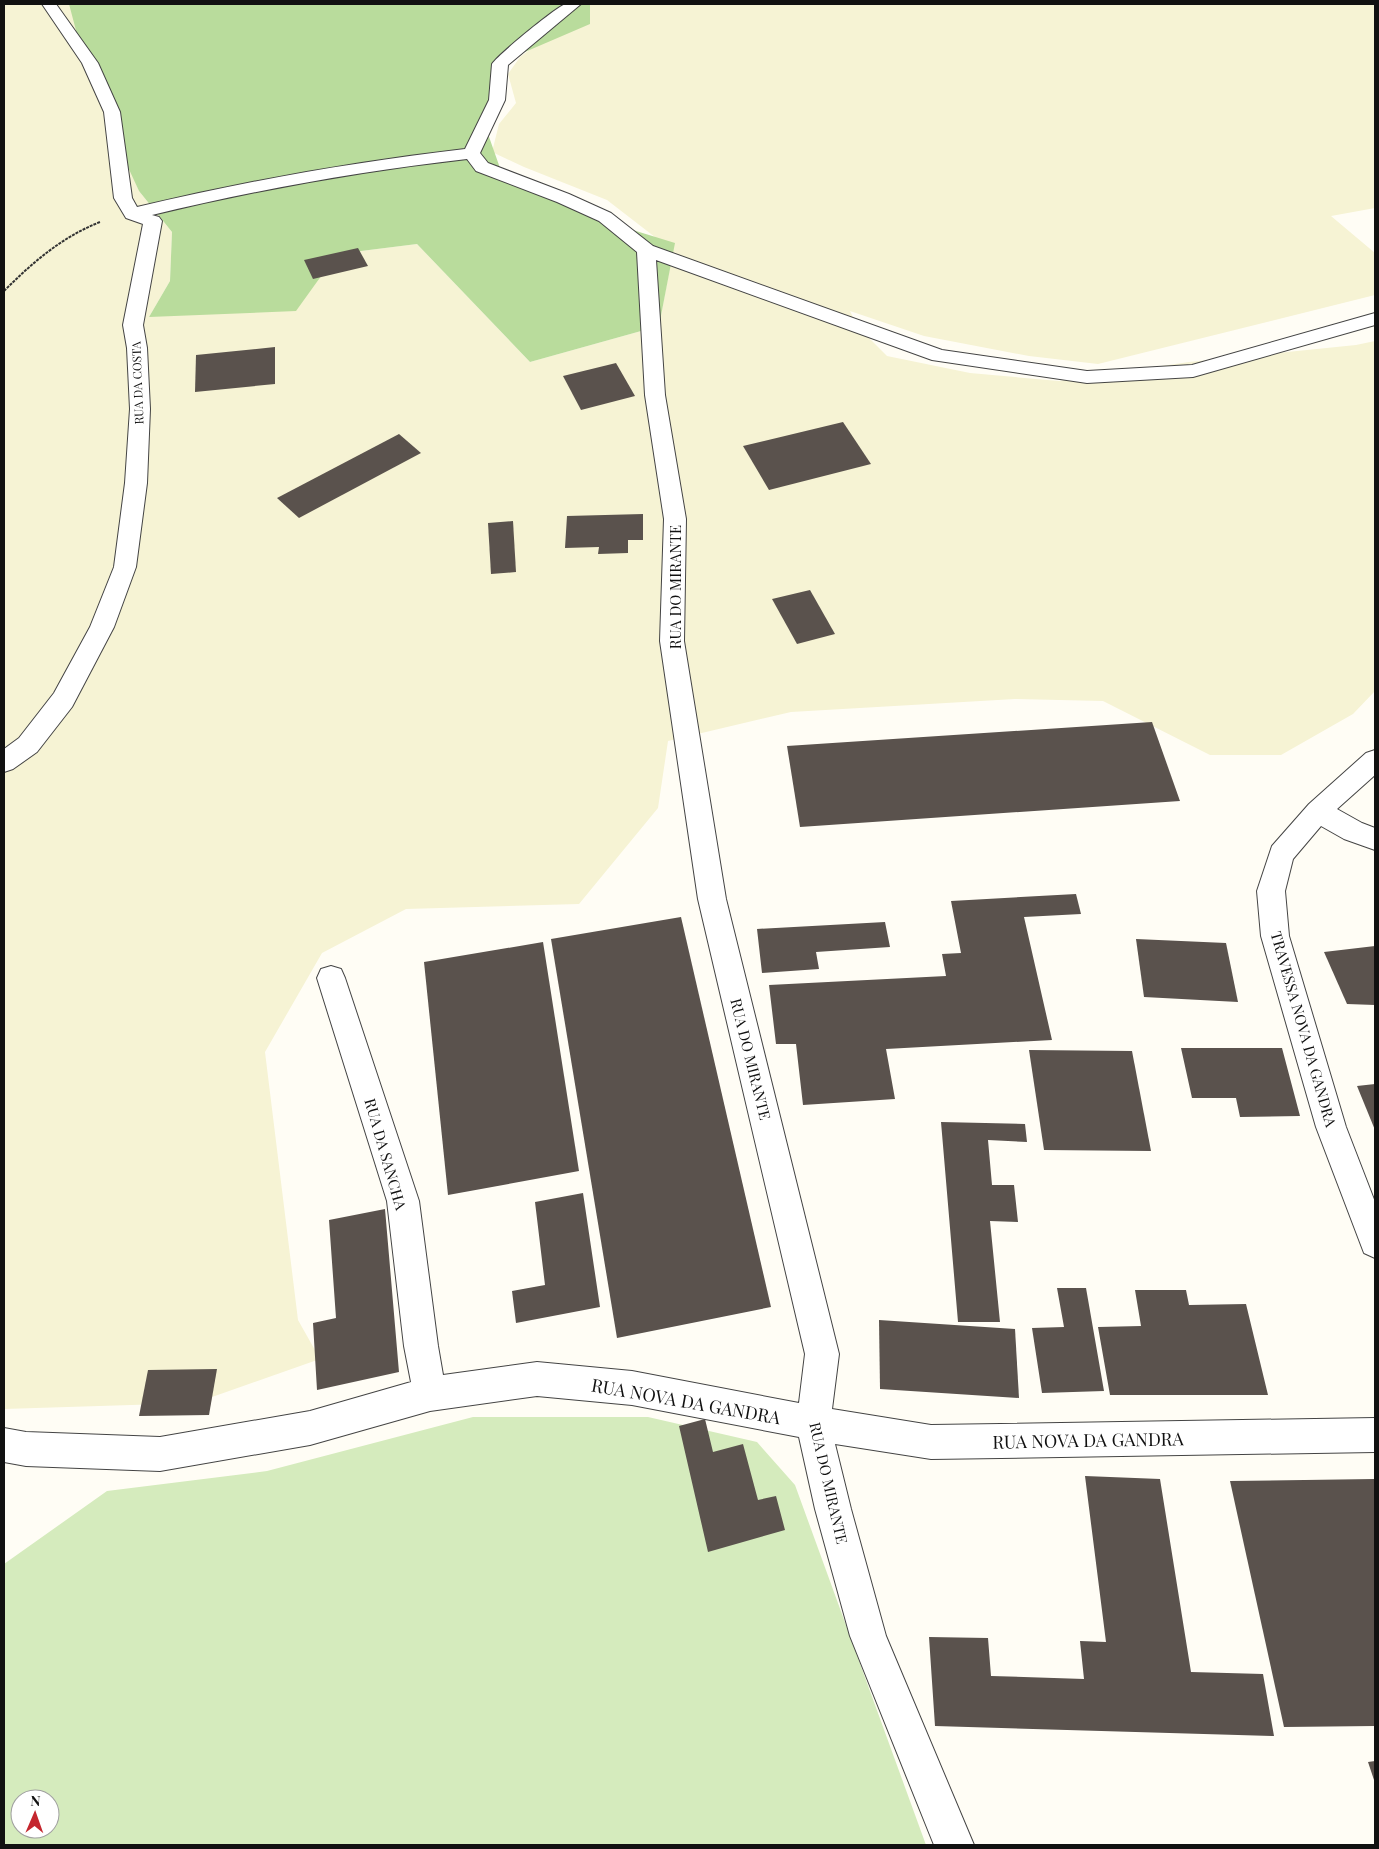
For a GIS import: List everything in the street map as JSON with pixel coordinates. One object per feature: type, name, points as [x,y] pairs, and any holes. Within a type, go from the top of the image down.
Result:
[{"type":"street","points":[[49,4],[90,63],[112,112],[123,198],[132,214],[252,186],[379,164],[471,153]]},
{"type":"street","points":[[471,153],[497,100],[500,64],[518,47],[574,4]]},
{"type":"street","points":[[471,153],[482,167],[605,217],[646,250],[940,356],[1087,377],[1193,371],[1375,319]]},
{"type":"street","name":"RUA DA COSTA","points":[[4,762],[28,745],[63,700],[102,627],[125,567],[136,483],[140,409],[137,348],[133,325],[154,220],[132,214]]},
{"type":"street","name":"RUA DO MIRANTE","points":[[646,250],[656,395],[675,519],[672,641],[712,899],[822,1354],[813,1424],[833,1508],[868,1636],[954,1845]]},
{"type":"street","name":"TRAVESSA NOVA DA GANDRA","points":[[1375,760],[1318,811],[1281,854],[1271,891],[1275,936],[1331,1127],[1375,1242]]},
{"type":"street","points":[[1318,811],[1353,831],[1375,839]]},
{"type":"street","name":"RUA DA SANCHA","points":[[330,978],[403,1201],[421,1346],[430,1394]]},
{"type":"street","name":"RUA NOVA DA GANDRA","points":[[4,1445],[26,1449],[160,1454],[310,1428],[430,1394],[537,1379],[632,1388],[813,1424],[931,1442],[1375,1435]]},
{"type":"path","points":[[4,291],[30,264],[69,237],[90,226],[132,214]]},
{"type":"shaded area","points":[[4,4],[71,5],[82,53],[139,191],[172,232],[170,281],[149,317],[337,254],[417,244],[530,362],[659,326],[673,251],[607,200],[524,167],[492,152],[499,124],[516,103],[508,74],[520,57],[590,4],[1375,4],[1375,208],[1331,216],[1375,253],[1375,295],[1098,364],[1029,356],[924,336],[850,311],[857,326],[887,356],[970,373],[1059,381],[1189,362],[1356,345],[1375,341],[1375,691],[1353,714],[1281,755],[1210,755],[1103,701],[1015,699],[791,712],[668,741],[658,808],[579,904],[406,909],[322,953],[265,1052],[298,1320],[320,1359],[195,1403],[4,1409]]},
{"type":"green space","points":[[69,4],[590,4],[590,24],[499,63],[488,134],[500,168],[610,223],[675,243],[659,326],[530,362],[417,244],[337,254],[296,311],[149,317],[170,281],[172,232],[139,191],[110,128],[82,53]]},
{"type":"green space","points":[[473,1417],[648,1417],[757,1442],[795,1485],[926,1845],[4,1845],[4,1564],[107,1491],[267,1471]]},
{"type":"building","points":[[358,248],[368,266],[313,279],[304,260]]},
{"type":"building","points":[[275,347],[275,384],[195,392],[196,355]]},
{"type":"building","points":[[616,363],[635,396],[581,410],[563,376]]},
{"type":"building","points":[[843,422],[871,464],[769,490],[743,446]]},
{"type":"building","points":[[399,434],[421,453],[299,518],[277,498]]},
{"type":"building","points":[[643,514],[643,540],[628,540],[628,553],[598,554],[599,547],[565,548],[567,516]]},
{"type":"building","points":[[513,521],[516,572],[491,574],[488,523]]},
{"type":"building","points":[[810,590],[835,634],[797,644],[772,599]]},
{"type":"building","points":[[1152,722],[1180,801],[800,827],[787,746]]},
{"type":"building","points":[[1076,894],[1081,914],[1024,917],[1052,1040],[886,1049],[895,1099],[803,1105],[796,1044],[776,1044],[769,985],[946,976],[942,954],[961,953],[951,901]]},
{"type":"building","points":[[681,917],[771,1307],[617,1338],[551,939]]},
{"type":"building","points":[[885,922],[890,947],[816,952],[819,969],[762,973],[757,929]]},
{"type":"building","points":[[1136,939],[1226,943],[1238,1002],[1144,997]]},
{"type":"building","points":[[543,942],[579,1171],[448,1195],[424,962]]},
{"type":"building","points":[[1375,946],[1375,1005],[1347,1004],[1324,952]]},
{"type":"building","points":[[1181,1048],[1282,1048],[1300,1116],[1240,1117],[1236,1098],[1192,1098]]},
{"type":"building","points":[[1029,1050],[1132,1051],[1151,1151],[1044,1150]]},
{"type":"building","points":[[1375,1084],[1375,1130],[1357,1086]]},
{"type":"building","points":[[941,1122],[1025,1124],[1027,1142],[988,1140],[992,1185],[1014,1185],[1018,1222],[990,1221],[1000,1322],[958,1322]]},
{"type":"building","points":[[583,1193],[600,1307],[516,1323],[512,1291],[545,1285],[535,1202]]},
{"type":"building","points":[[385,1209],[399,1372],[317,1390],[313,1323],[336,1318],[329,1220]]},
{"type":"building","points":[[1057,1288],[1086,1288],[1104,1391],[1042,1393],[1032,1328],[1064,1327]]},
{"type":"building","points":[[1135,1290],[1186,1290],[1189,1305],[1246,1304],[1268,1395],[1110,1395],[1098,1327],[1141,1326]]},
{"type":"building","points":[[879,1320],[1015,1329],[1019,1398],[880,1389]]},
{"type":"building","points":[[217,1369],[209,1415],[139,1416],[148,1370]]},
{"type":"building","points":[[705,1419],[713,1452],[743,1444],[758,1500],[776,1496],[785,1530],[708,1552],[679,1426]]},
{"type":"building","points":[[1085,1476],[1160,1479],[1191,1672],[1263,1674],[1274,1736],[935,1726],[929,1637],[988,1638],[991,1676],[1084,1679],[1080,1641],[1106,1642]]},
{"type":"building","points":[[1374,1479],[1375,1726],[1284,1727],[1230,1481]]},
{"type":"building","points":[[1375,1761],[1375,1783],[1368,1762]]}]
